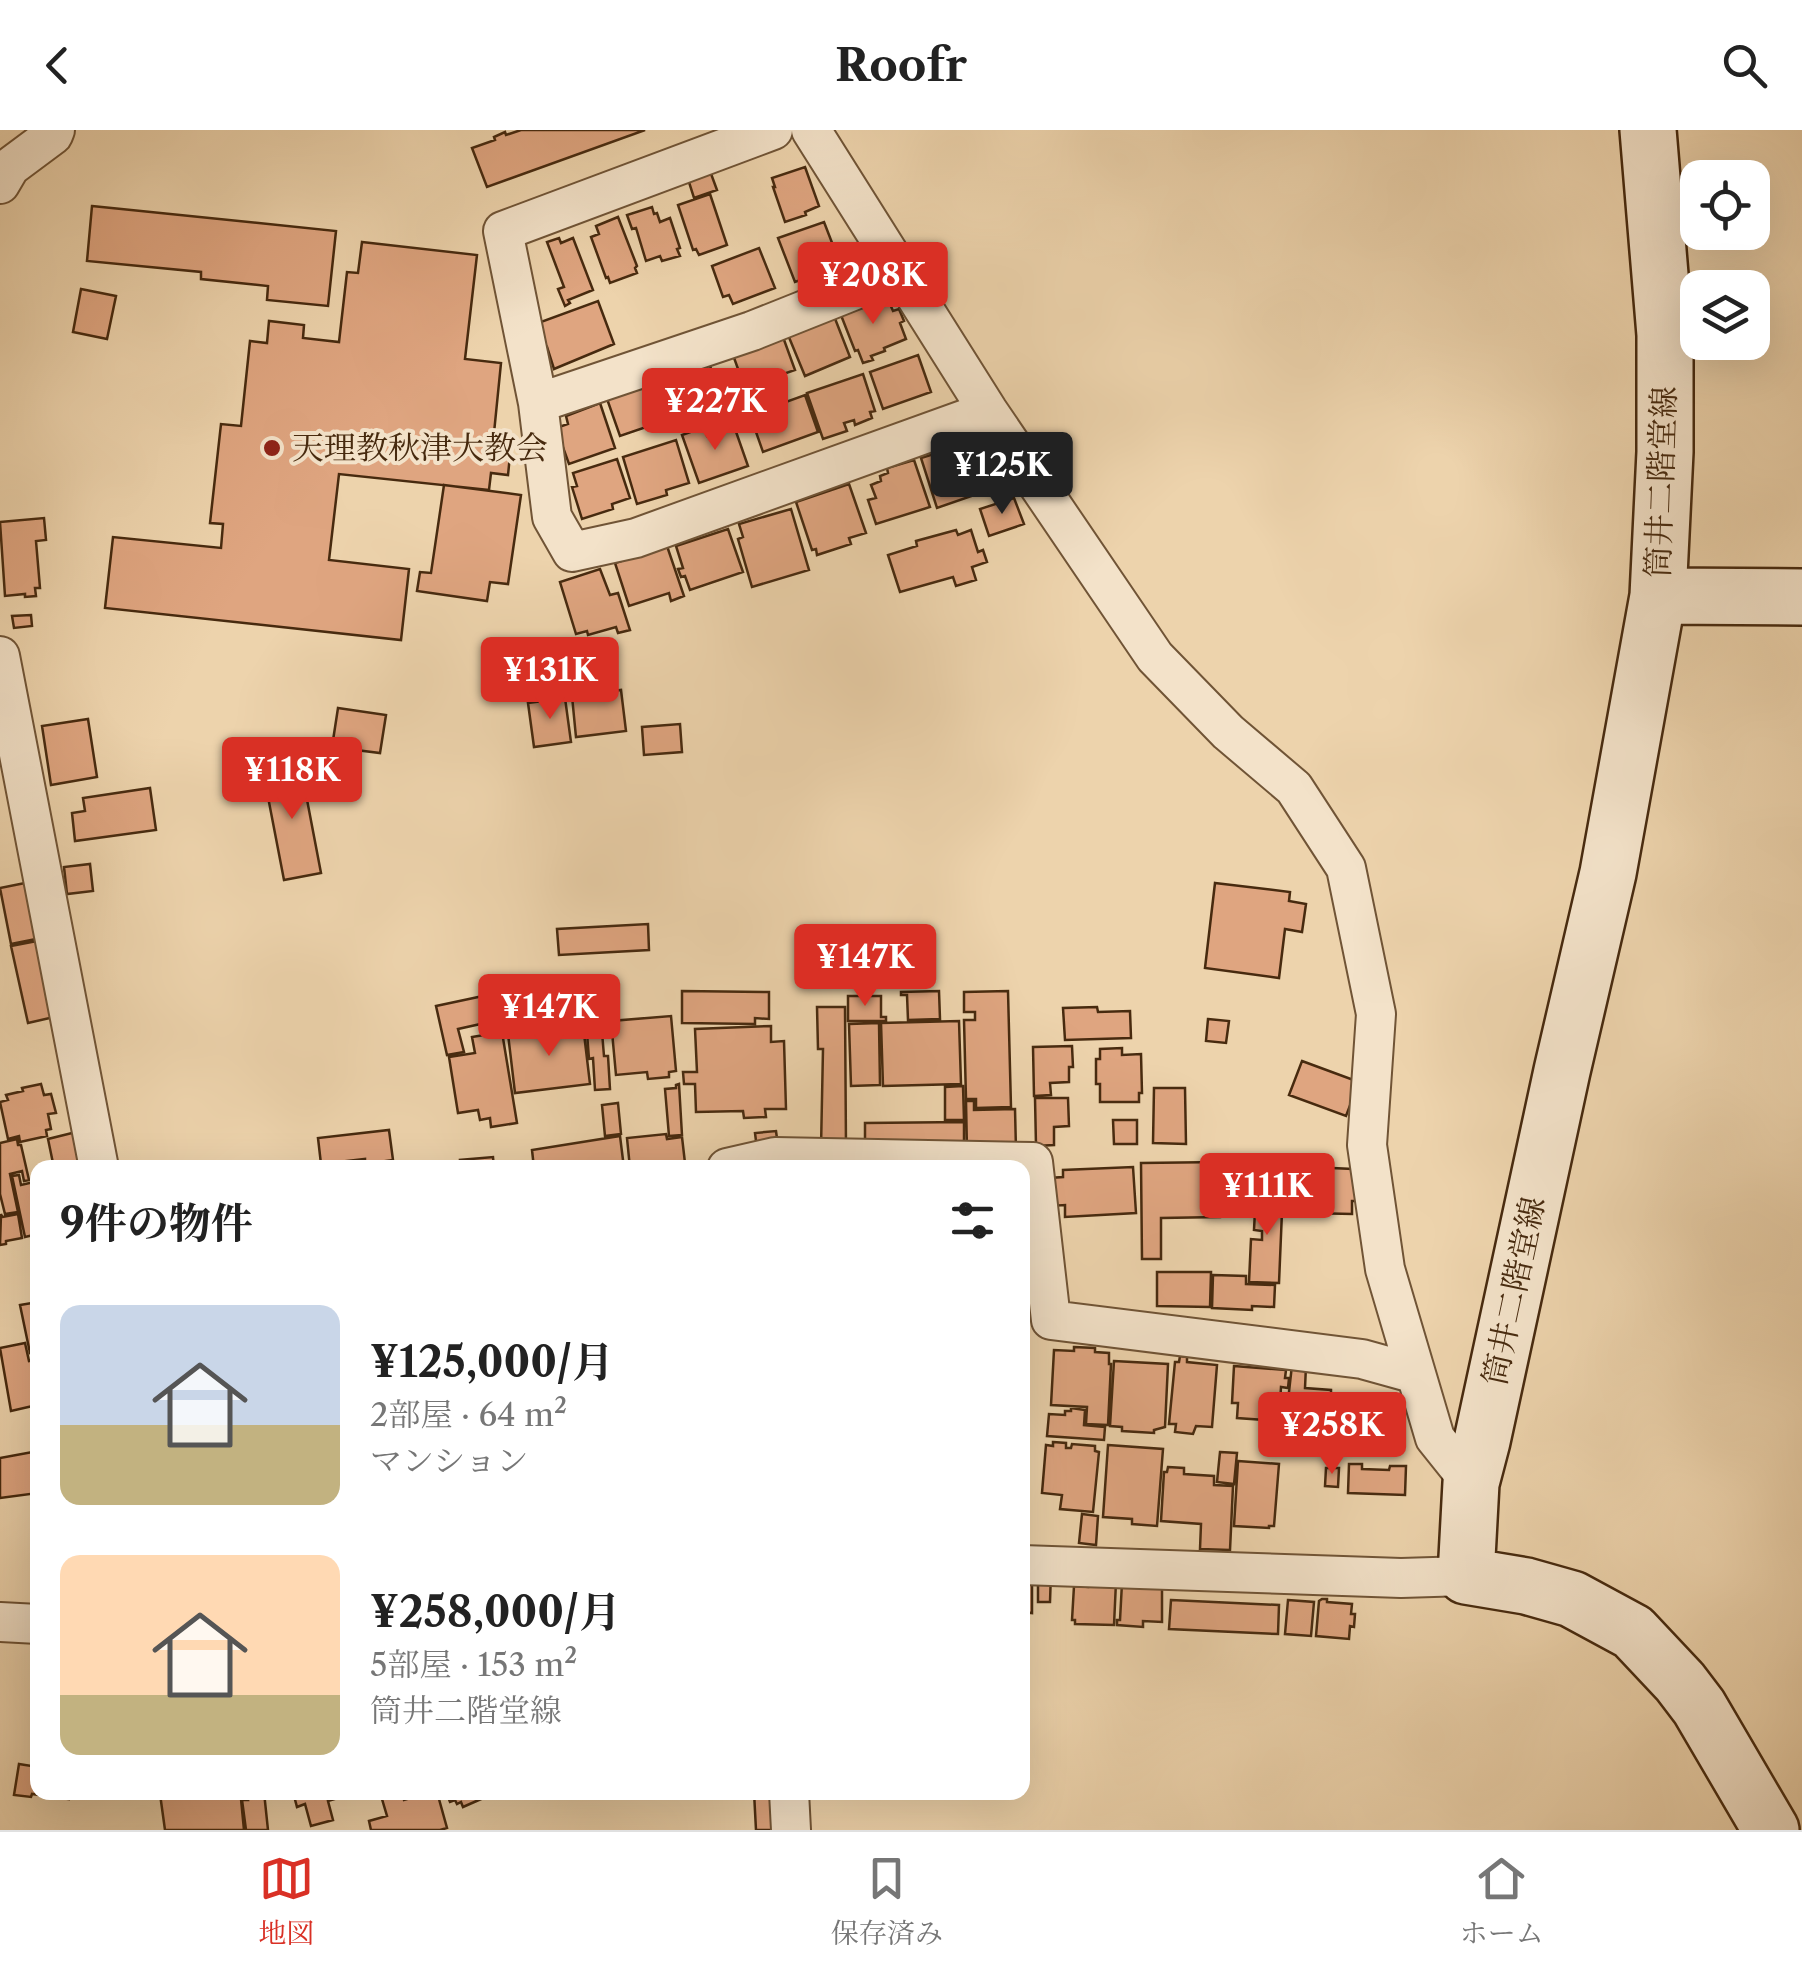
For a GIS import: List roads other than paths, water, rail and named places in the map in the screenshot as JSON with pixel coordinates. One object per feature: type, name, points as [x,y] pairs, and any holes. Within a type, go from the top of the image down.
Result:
[{"type":"main road","name":"筒井二階堂線","points":[[1466,1576],[1471,1483],[1608,873],[1658,596],[1665,452],[1664,335],[1648,130]]},
{"type":"main road","name":"筒井二階堂線","points":[[1658,596],[1802,597]]},
{"type":"main road","points":[[1466,1576],[1572,1598],[1632,1632],[1700,1707],[1771,1830]]},
{"type":"street","points":[[0,184],[10,167],[55,130]]},
{"type":"street","points":[[773,130],[503,230],[538,403],[552,516],[572,552],[636,538],[988,411]]},
{"type":"street","points":[[811,130],[988,411],[1156,657],[1228,732],[1294,788],[1346,868],[1376,1014],[1367,1145],[1385,1269],[1434,1438],[1471,1483]]},
{"type":"street","points":[[538,403],[752,331],[900,272]]},
{"type":"street","points":[[0,656],[97,1160]]},
{"type":"street","points":[[762,1160],[930,1160]]},
{"type":"street","points":[[1030,1162],[1051,1320],[1362,1359],[1416,1374]]},
{"type":"street","points":[[1030,1565],[1401,1578],[1466,1576]]},
{"type":"street","points":[[0,1622],[30,1624]]},
{"type":"street","points":[[789,1800],[790,1830]]},
{"type":"place","name":"天理教秋津大教会","points":[[272,448]]}]
